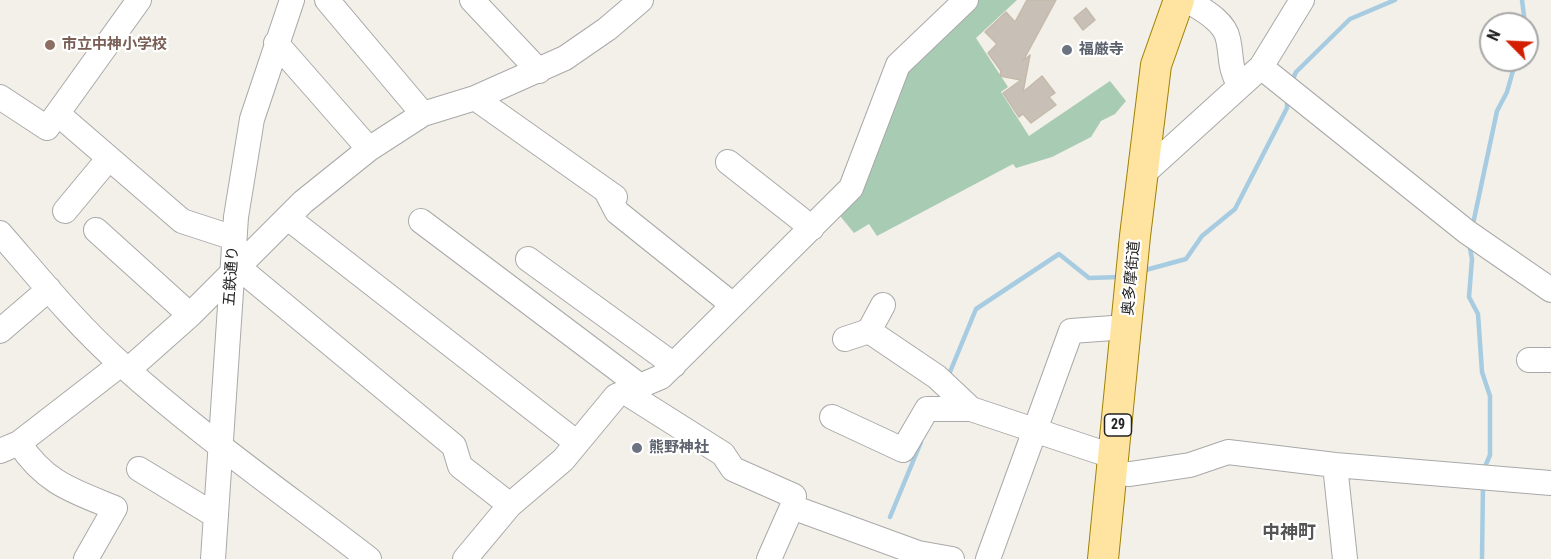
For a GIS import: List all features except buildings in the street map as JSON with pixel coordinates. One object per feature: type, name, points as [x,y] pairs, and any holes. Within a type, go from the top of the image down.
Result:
[{"type":"main road","name":"奥多摩街道","points":[[1103,559],[1128,327],[1135,237],[1156,65],[1179,0]]},
{"type":"street","points":[[0,97],[47,128],[140,0]]},
{"type":"street","name":"五鉄通り","points":[[213,559],[219,444],[235,270],[234,238],[252,119],[292,0]]},
{"type":"street","points":[[327,0],[423,114]]},
{"type":"street","points":[[472,0],[539,71]]},
{"type":"street","points":[[86,559],[115,508],[65,488],[9,447],[125,367],[190,315],[288,218],[369,148],[423,114],[475,98],[566,58],[608,29],[641,0]]},
{"type":"street","points":[[465,559],[510,505],[563,460],[616,396],[660,377],[674,365],[851,188],[898,65],[966,0]]},
{"type":"street","points":[[1187,0],[1215,7],[1228,36],[1231,70],[1239,84]]},
{"type":"street","points":[[1143,174],[1197,128],[1239,84],[1262,67],[1302,0]]},
{"type":"street","points":[[276,43],[369,148]]},
{"type":"street","points":[[1262,67],[1467,232],[1551,290]]},
{"type":"street","points":[[475,98],[610,194],[617,212],[733,305]]},
{"type":"street","points":[[58,114],[182,221],[234,238]]},
{"type":"street","points":[[65,211],[109,158]]},
{"type":"street","points":[[728,162],[812,228]]},
{"type":"street","points":[[288,218],[577,443]]},
{"type":"street","points":[[422,221],[633,389],[723,454],[733,469],[794,496],[792,507],[769,559]]},
{"type":"street","points":[[96,230],[190,315]]},
{"type":"street","points":[[0,233],[72,316],[125,367],[219,444],[369,559]]},
{"type":"street","points":[[528,259],[674,365]]},
{"type":"street","points":[[235,270],[454,446],[460,466],[510,505]]},
{"type":"street","points":[[0,331],[49,289]]},
{"type":"street","points":[[845,339],[869,331],[883,305]]},
{"type":"street","points":[[988,559],[1071,331],[1128,327]]},
{"type":"street","points":[[869,331],[938,377],[971,410]]},
{"type":"street","points":[[832,417],[903,450],[927,409],[971,410],[1035,430],[1130,474],[1190,465],[1228,452],[1335,465],[1551,483]]},
{"type":"street","points":[[1335,465],[1345,559]]},
{"type":"street","points":[[139,469],[216,516]]},
{"type":"street","points":[[792,507],[918,553],[952,559]]},
{"type":"green space","points":[[973,0],[1017,0],[976,38],[1008,87],[1001,92],[1029,136],[1110,81],[1126,101],[1115,114],[1101,121],[1091,137],[1052,157],[1016,168],[1013,164],[877,236],[869,224],[854,233],[836,211],[904,66]]},
{"type":"waterway","points":[[1292,81],[1296,72],[1350,19],[1395,0]]},
{"type":"waterway","points":[[1522,0],[1524,12]]},
{"type":"waterway","points":[[1473,224],[1497,111],[1507,92],[1513,72]]},
{"type":"waterway","points":[[1142,271],[1186,259],[1202,236],[1235,209],[1287,108],[1287,97]]},
{"type":"waterway","points":[[1469,243],[1472,259],[1469,297],[1478,314],[1482,372],[1490,396],[1490,455],[1484,469]]},
{"type":"waterway","points":[[950,372],[976,309],[1059,254],[1089,278],[1120,277]]},
{"type":"waterway","points":[[890,517],[921,442]]},
{"type":"waterway","points":[[1482,559],[1483,484]]},
{"type":"place","name":"市立中神小学校","points":[[50,45]]},
{"type":"place","name":"福厳寺","points":[[1067,50]]},
{"type":"place","name":"熊野神社","points":[[637,448]]},
{"type":"district","name":"中神町","points":[[1289,533]]}]
